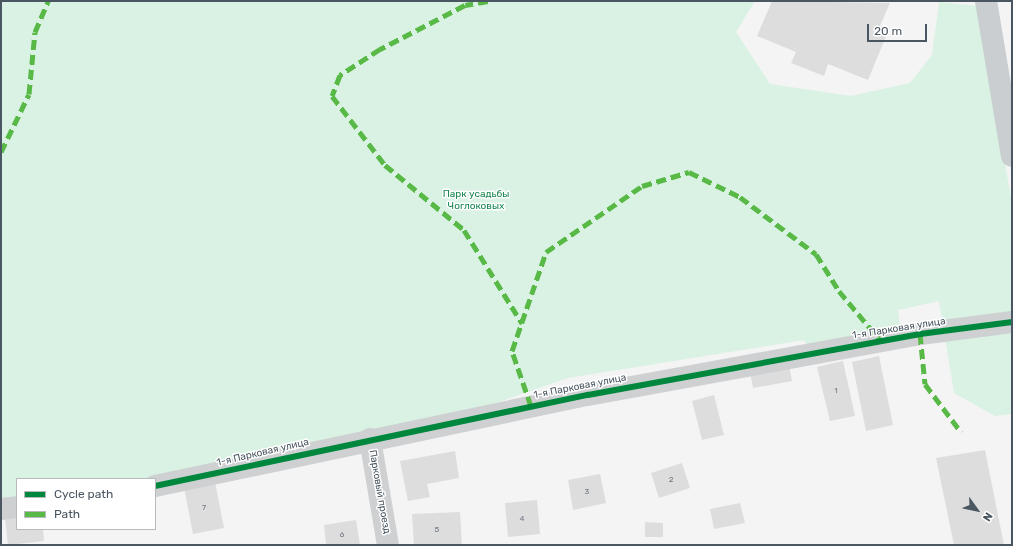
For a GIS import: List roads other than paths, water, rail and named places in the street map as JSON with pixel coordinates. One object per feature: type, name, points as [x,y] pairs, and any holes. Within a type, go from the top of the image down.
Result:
[{"type":"main road","points":[[986,1],[1012,156]]},
{"type":"street","name":"1-я Парковая улица","points":[[156,486],[370,439],[790,358],[881,341],[1012,322]]},
{"type":"street","name":"Парковый проезд","points":[[370,439],[388,545]]},
{"type":"street","points":[[1,509],[16,507]]},
{"type":"park label","name":"Парк усадьбы Чоглоковых","points":[[476,200]]}]
